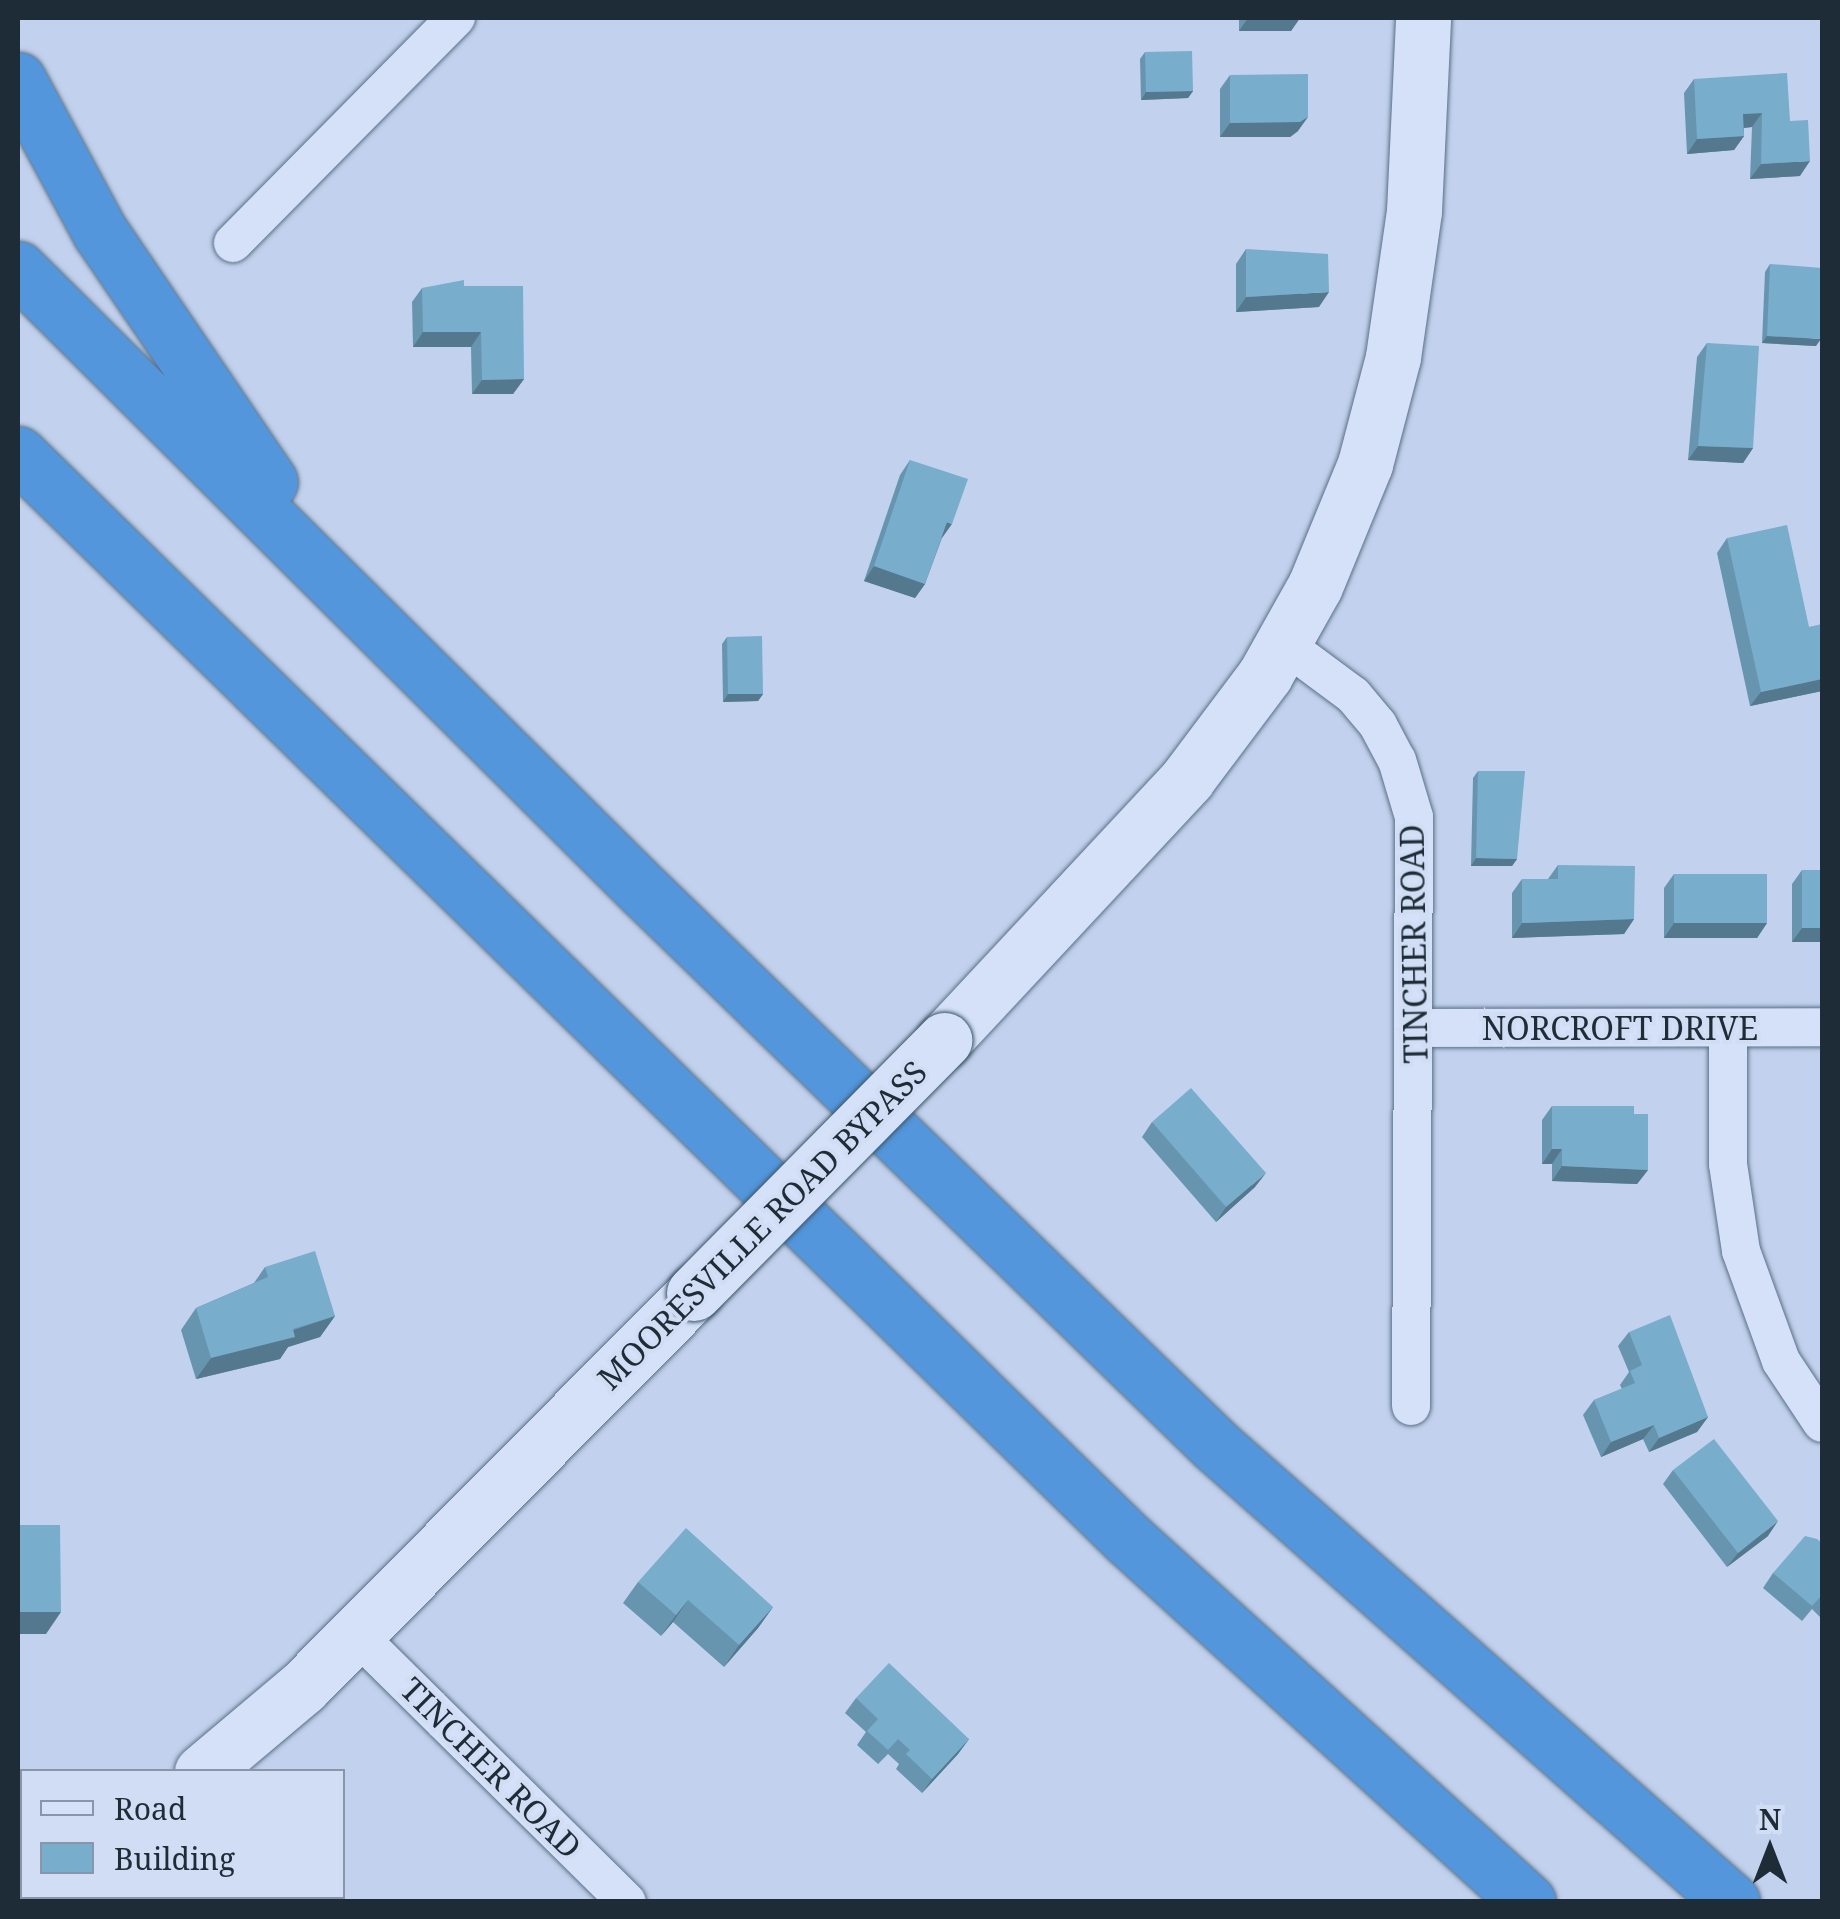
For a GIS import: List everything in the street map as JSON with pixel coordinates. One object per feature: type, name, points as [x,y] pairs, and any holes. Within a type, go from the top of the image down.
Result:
[{"type":"highway","points":[[18,80],[100,232],[346,592]]},
{"type":"highway","points":[[18,269],[644,892],[1215,1444],[1732,1902]]},
{"type":"highway","points":[[18,454],[1128,1539],[1528,1902]]},
{"type":"highway","points":[[18,506],[182,616]]},
{"type":"street","points":[[233,243],[456,18]]},
{"type":"street","points":[[1284,644],[1338,536],[1393,357],[1414,211],[1423,18]]},
{"type":"street","name":"TINCHER ROAD","points":[[1284,644],[1366,710],[1404,779],[1416,835],[1411,1406]]},
{"type":"street","name":"MOORESVILLE ROAD BYPASS","points":[[205,1769],[356,1634],[944,1040],[1163,809],[1284,644]]},
{"type":"street","name":"NORCROFT DRIVE","points":[[1417,1028],[1822,1027]]},
{"type":"street","points":[[1728,1028],[1728,1164],[1741,1251],[1782,1361],[1822,1423]]},
{"type":"street","name":"TINCHER ROAD","points":[[356,1634],[627,1902]]},
{"type":"building","points":[[1192,51],[1193,91],[1146,92],[1145,52]]},
{"type":"building","points":[[1787,73],[1790,121],[1808,120],[1810,161],[1761,164],[1762,113],[1743,114],[1744,136],[1697,139],[1694,79]]},
{"type":"building","points":[[1308,74],[1308,117],[1300,122],[1230,123],[1230,75]]},
{"type":"building","points":[[1246,249],[1328,254],[1329,292],[1246,297]]},
{"type":"building","points":[[1770,264],[1822,268],[1821,339],[1767,336]]},
{"type":"building","points":[[464,280],[464,286],[523,286],[524,379],[482,380],[481,332],[423,332],[422,288]]},
{"type":"building","points":[[1707,343],[1759,346],[1753,448],[1698,446]]},
{"type":"building","points":[[910,460],[968,479],[952,524],[947,522],[925,584],[874,566]]},
{"type":"building","points":[[1787,525],[1809,627],[1822,624],[1822,679],[1761,692],[1727,538]]},
{"type":"building","points":[[762,636],[763,694],[728,694],[727,637]]},
{"type":"building","points":[[1478,771],[1525,771],[1517,859],[1476,858]]},
{"type":"building","points":[[1558,865],[1635,866],[1634,919],[1522,923],[1522,879],[1558,879]]},
{"type":"building","points":[[1802,870],[1822,870],[1822,928],[1802,928]]},
{"type":"building","points":[[1674,874],[1767,874],[1767,923],[1674,923]]},
{"type":"building","points":[[1191,1088],[1266,1173],[1226,1207],[1152,1122]]},
{"type":"building","points":[[1552,1106],[1634,1106],[1634,1114],[1648,1114],[1648,1170],[1562,1166],[1562,1149],[1552,1149]]},
{"type":"building","points":[[315,1251],[335,1316],[293,1329],[295,1337],[211,1358],[196,1308],[268,1277],[265,1267]]},
{"type":"building","points":[[1670,1315],[1708,1417],[1659,1438],[1654,1425],[1611,1442],[1594,1400],[1635,1383],[1630,1371],[1642,1365],[1629,1332]]},
{"type":"building","points":[[1714,1439],[1778,1521],[1738,1553],[1673,1470]]},
{"type":"building","points":[[18,1525],[60,1525],[61,1612],[18,1612]]},
{"type":"building","points":[[686,1528],[773,1607],[739,1645],[688,1600],[676,1615],[638,1582]]},
{"type":"building","points":[[1805,1536],[1822,1543],[1822,1595],[1812,1606],[1773,1573]]},
{"type":"building","points":[[889,1663],[969,1739],[932,1779],[906,1754],[910,1750],[898,1739],[888,1750],[867,1731],[878,1719],[856,1698]]}]
